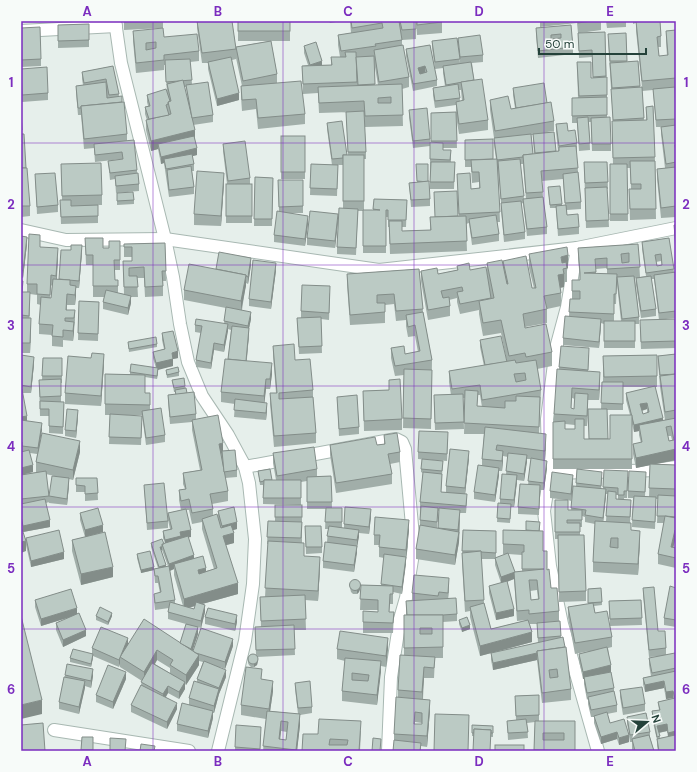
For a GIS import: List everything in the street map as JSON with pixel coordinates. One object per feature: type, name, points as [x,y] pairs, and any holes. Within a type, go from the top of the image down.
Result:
[{"type":"street","points":[[21,31],[116,23],[121,63],[166,239],[188,362],[202,396],[228,435],[245,467],[249,483],[255,539],[253,584],[245,641],[218,751]]},
{"type":"street","points":[[21,230],[66,240],[166,239],[379,270],[577,248],[676,228]]},
{"type":"street","points":[[577,248],[567,308],[556,348],[548,418],[548,454],[550,473],[544,512],[550,566],[562,624],[598,751]]},
{"type":"street","points":[[245,467],[396,439],[402,442],[405,449],[414,547],[406,598],[400,619],[391,677],[388,751]]},
{"type":"street","points":[[550,473],[656,470],[676,467]]},
{"type":"street","points":[[54,730],[189,751]]},
{"type":"building","points":[[197,21],[232,21],[236,49],[202,53]]},
{"type":"building","points":[[238,21],[290,21],[290,31],[238,31]]},
{"type":"building","points":[[351,21],[399,21],[402,40],[375,44],[376,46],[341,51],[338,35],[383,28],[382,23],[352,28]]},
{"type":"building","points":[[400,21],[416,21],[416,29],[402,30]]},
{"type":"building","points":[[417,21],[442,21],[442,22],[417,25]]},
{"type":"building","points":[[578,21],[591,21],[578,23]]},
{"type":"building","points":[[636,21],[660,21],[661,36],[657,37],[659,56],[668,55],[666,31],[676,30],[676,78],[642,81]]},
{"type":"building","points":[[89,24],[89,40],[58,41],[58,25]]},
{"type":"building","points":[[571,25],[573,47],[538,51],[536,28]],"holes":[[[561,34],[561,38],[551,39],[551,35]]]},
{"type":"building","points":[[40,27],[41,59],[21,60],[21,28]]},
{"type":"building","points":[[163,28],[164,37],[197,34],[199,51],[164,55],[164,60],[136,63],[133,31]],"holes":[[[156,42],[156,48],[146,50],[146,43]]]},
{"type":"building","points":[[605,32],[606,76],[593,77],[592,50],[579,51],[578,33]]},
{"type":"building","points":[[626,33],[627,61],[610,61],[608,34]]},
{"type":"building","points":[[480,35],[483,55],[460,57],[458,38]]},
{"type":"building","points":[[457,38],[460,59],[435,62],[432,41]]},
{"type":"building","points":[[271,41],[277,74],[243,81],[236,47]]},
{"type":"building","points":[[316,42],[322,61],[310,65],[304,46]]},
{"type":"building","points":[[403,45],[409,77],[379,82],[374,50]]},
{"type":"building","points":[[430,45],[437,80],[413,84],[406,49]],"holes":[[[425,66],[427,72],[420,74],[418,68]]]},
{"type":"building","points":[[345,52],[356,52],[357,82],[303,84],[302,66],[332,65],[331,57],[346,57]]},
{"type":"building","points":[[374,56],[375,84],[358,85],[356,57]]},
{"type":"building","points":[[231,57],[239,93],[217,99],[208,62]]},
{"type":"building","points":[[190,59],[192,80],[166,82],[165,60]]},
{"type":"building","points":[[638,61],[640,86],[612,88],[610,63]]},
{"type":"building","points":[[471,62],[474,80],[446,85],[443,66]]},
{"type":"building","points":[[577,62],[591,62],[591,78],[607,77],[607,95],[579,96]]},
{"type":"building","points":[[113,66],[119,94],[109,95],[106,79],[84,83],[82,72]]},
{"type":"building","points":[[47,67],[48,93],[22,95],[21,69]]},
{"type":"building","points":[[482,79],[488,120],[459,124],[456,102],[464,100],[461,82]]},
{"type":"building","points":[[183,80],[195,130],[151,141],[146,120],[171,114],[168,102],[171,101],[167,84]]},
{"type":"building","points":[[301,81],[305,114],[258,118],[256,99],[242,100],[241,86]]},
{"type":"building","points":[[106,82],[107,98],[122,96],[122,102],[81,106],[81,108],[78,108],[76,86]]},
{"type":"building","points":[[208,82],[213,115],[192,118],[186,85]]},
{"type":"building","points":[[544,83],[547,103],[516,108],[513,88]]},
{"type":"building","points":[[402,84],[403,115],[365,116],[364,101],[319,103],[318,87]],"holes":[[[391,97],[391,103],[378,103],[378,98]]]},
{"type":"building","points":[[458,84],[460,98],[435,101],[433,88]]},
{"type":"building","points":[[642,87],[644,118],[613,120],[611,89]]},
{"type":"building","points":[[675,87],[676,119],[656,120],[653,89]]},
{"type":"building","points":[[166,89],[170,101],[166,105],[169,115],[149,119],[145,107],[150,106],[147,95]]},
{"type":"building","points":[[508,96],[511,109],[551,102],[554,121],[495,131],[490,100]]},
{"type":"building","points":[[607,97],[607,115],[572,116],[572,98]]},
{"type":"building","points":[[124,102],[127,134],[84,139],[81,106]]},
{"type":"building","points":[[653,106],[655,157],[613,158],[612,121],[647,120],[646,107]]},
{"type":"building","points":[[427,108],[430,139],[413,141],[409,110]]},
{"type":"building","points":[[364,111],[366,152],[348,152],[346,112]]},
{"type":"building","points":[[456,112],[457,141],[431,141],[431,113]]},
{"type":"building","points":[[588,117],[590,143],[579,144],[577,118]]},
{"type":"building","points":[[610,117],[611,144],[592,144],[591,118]]},
{"type":"building","points":[[342,121],[347,155],[343,155],[343,158],[332,159],[327,123]]},
{"type":"building","points":[[567,123],[568,131],[575,130],[577,143],[559,146],[556,124]]},
{"type":"building","points":[[676,125],[676,162],[666,164],[661,127]]},
{"type":"building","points":[[554,132],[556,151],[535,153],[533,134]]},
{"type":"building","points":[[21,134],[24,134],[26,168],[21,168]]},
{"type":"building","points":[[531,134],[533,154],[523,155],[523,157],[497,160],[494,138]]},
{"type":"building","points":[[194,136],[197,148],[161,157],[158,144]]},
{"type":"building","points":[[281,136],[305,136],[305,172],[281,172]]},
{"type":"building","points":[[493,139],[493,159],[465,160],[465,140]]},
{"type":"building","points":[[134,140],[137,170],[110,173],[108,161],[123,159],[122,152],[95,155],[94,144]]},
{"type":"building","points":[[245,141],[250,178],[228,181],[223,144]]},
{"type":"building","points":[[430,142],[443,143],[443,150],[451,150],[450,160],[430,159]]},
{"type":"building","points":[[576,146],[578,168],[541,171],[543,192],[526,193],[523,155],[559,151],[559,147]]},
{"type":"building","points":[[192,154],[194,164],[166,169],[164,159]]},
{"type":"building","points":[[343,155],[364,155],[364,201],[343,201]]},
{"type":"building","points":[[497,159],[500,212],[459,214],[457,174],[470,173],[471,189],[480,188],[479,172],[472,172],[471,160]]},
{"type":"building","points":[[520,159],[524,196],[501,199],[498,161]]},
{"type":"building","points":[[630,161],[655,161],[656,209],[630,209],[629,189],[641,189],[641,184],[631,184]]},
{"type":"building","points":[[431,162],[455,162],[454,182],[430,182]]},
{"type":"building","points":[[584,162],[607,162],[608,182],[585,183]]},
{"type":"building","points":[[101,163],[102,195],[62,196],[61,164]]},
{"type":"building","points":[[311,164],[338,165],[337,189],[310,188]]},
{"type":"building","points":[[416,164],[428,164],[428,182],[417,181]]},
{"type":"building","points":[[610,164],[627,164],[628,214],[610,214]]},
{"type":"building","points":[[191,166],[194,187],[169,190],[167,170]]},
{"type":"building","points":[[676,167],[676,206],[661,208],[657,169]]},
{"type":"building","points":[[21,168],[27,168],[30,206],[21,206]]},
{"type":"building","points":[[197,171],[224,173],[221,216],[194,214]]},
{"type":"building","points":[[578,172],[581,202],[565,203],[563,174]]},
{"type":"building","points":[[55,173],[58,205],[37,207],[35,174]]},
{"type":"building","points":[[138,173],[139,184],[116,186],[115,176]]},
{"type":"building","points":[[255,177],[273,178],[272,219],[254,219]]},
{"type":"building","points":[[278,180],[303,180],[303,206],[279,207]]},
{"type":"building","points":[[429,181],[430,199],[411,200],[409,183]]},
{"type":"building","points":[[226,184],[252,184],[252,216],[226,216]]},
{"type":"building","points":[[560,186],[562,204],[550,205],[548,187]]},
{"type":"building","points":[[607,187],[609,220],[586,221],[585,188]]},
{"type":"building","points":[[457,191],[458,216],[435,217],[434,192]]},
{"type":"building","points":[[133,192],[134,200],[117,201],[117,193]]},
{"type":"building","points":[[543,197],[547,227],[527,229],[523,199]]},
{"type":"building","points":[[374,199],[407,200],[406,220],[388,220],[388,210],[386,210],[386,246],[363,246],[363,210],[380,210],[373,209]]},
{"type":"building","points":[[60,200],[71,200],[71,206],[98,205],[98,216],[61,217]]},
{"type":"building","points":[[521,201],[525,232],[504,235],[501,203]]},
{"type":"building","points":[[566,205],[567,215],[578,214],[579,227],[558,229],[556,206]]},
{"type":"building","points":[[339,208],[358,209],[356,248],[337,247]]},
{"type":"building","points":[[277,211],[308,216],[305,239],[274,235]]},
{"type":"building","points":[[310,211],[338,214],[335,241],[307,238]]},
{"type":"building","points":[[496,215],[499,234],[472,238],[469,219]]},
{"type":"building","points":[[466,216],[467,241],[390,244],[389,221],[402,221],[402,231],[431,230],[430,217]]},
{"type":"building","points":[[674,225],[676,225],[676,246]]},
{"type":"building","points":[[29,234],[40,235],[40,247],[58,248],[56,276],[51,275],[50,295],[37,294],[37,284],[27,284]]},
{"type":"building","points":[[21,236],[27,237],[23,271],[21,270]]},
{"type":"building","points":[[85,238],[103,238],[103,248],[109,248],[109,241],[120,241],[120,260],[114,260],[115,280],[118,280],[118,286],[93,286],[93,255],[86,255]]},
{"type":"building","points":[[669,238],[674,269],[646,273],[642,242]],"holes":[[[661,254],[662,265],[657,266],[655,255]]]},
{"type":"building","points":[[165,243],[166,271],[162,271],[163,286],[145,287],[144,267],[129,268],[129,276],[137,276],[138,287],[124,287],[123,261],[132,261],[132,247],[124,247],[124,244]]},
{"type":"building","points":[[638,244],[640,267],[607,269],[607,258],[595,259],[596,272],[584,273],[617,274],[616,294],[614,294],[614,314],[569,312],[570,299],[580,299],[580,291],[572,291],[572,280],[580,280],[578,248]],"holes":[[[629,253],[629,262],[622,263],[621,254]]]},
{"type":"building","points":[[71,245],[82,245],[79,281],[59,279],[61,250],[71,250]]},
{"type":"building","points":[[567,247],[568,255],[561,257],[562,263],[566,262],[567,268],[563,269],[564,274],[558,275],[561,293],[544,296],[547,309],[523,314],[525,328],[546,324],[552,352],[526,357],[525,353],[509,356],[501,320],[483,323],[479,301],[494,298],[487,263],[502,260],[508,284],[503,261],[526,256],[532,288],[536,288],[529,254]]},
{"type":"building","points":[[219,252],[251,258],[248,277],[246,275],[216,269]]},
{"type":"building","points":[[253,260],[276,263],[271,302],[249,299]]},
{"type":"building","points":[[469,263],[470,270],[486,267],[491,298],[460,304],[457,292],[463,291],[462,287],[441,291],[443,298],[449,297],[450,306],[428,310],[421,271],[437,268],[438,274],[458,270],[457,266]]},
{"type":"building","points":[[189,264],[246,275],[241,301],[184,290]]},
{"type":"building","points":[[419,269],[423,309],[396,311],[394,294],[377,295],[377,303],[385,303],[385,312],[350,315],[347,274]]},
{"type":"building","points":[[676,272],[676,311],[659,313],[654,275]]},
{"type":"building","points":[[634,276],[639,317],[622,319],[617,277]]},
{"type":"building","points":[[651,276],[656,309],[641,311],[636,278]]},
{"type":"building","points":[[53,279],[70,280],[70,285],[76,286],[75,295],[67,294],[66,310],[75,310],[74,318],[65,318],[65,321],[74,322],[73,331],[63,330],[63,337],[52,336],[53,325],[39,324],[41,297],[51,298]]},
{"type":"building","points":[[21,281],[23,281],[22,292],[21,292]]},
{"type":"building","points":[[302,285],[330,286],[329,313],[301,311]]},
{"type":"building","points":[[106,290],[131,296],[128,308],[103,302]]},
{"type":"building","points":[[21,292],[30,292],[29,316],[21,315]]},
{"type":"building","points":[[79,301],[99,302],[98,334],[78,333]]},
{"type":"building","points":[[226,307],[251,312],[248,326],[224,321]]},
{"type":"building","points":[[423,312],[432,360],[395,366],[391,348],[404,346],[405,354],[420,351],[415,325],[408,327],[406,315]]},
{"type":"building","points":[[565,316],[601,319],[599,342],[563,338]]},
{"type":"building","points":[[321,317],[322,346],[299,347],[297,318]]},
{"type":"building","points":[[21,318],[31,318],[30,343],[21,343]]},
{"type":"building","points":[[196,319],[228,324],[224,345],[214,343],[211,363],[196,360],[202,326],[195,325]]},
{"type":"building","points":[[675,319],[676,341],[641,342],[640,320]]},
{"type":"building","points":[[604,321],[635,321],[635,341],[604,341]]},
{"type":"building","points":[[232,326],[249,328],[246,361],[228,359]]},
{"type":"building","points":[[173,331],[178,351],[172,353],[173,359],[156,363],[153,352],[165,349],[162,333]]},
{"type":"building","points":[[501,336],[507,362],[485,365],[480,340]]},
{"type":"building","points":[[156,337],[157,344],[129,349],[128,342]]},
{"type":"building","points":[[294,344],[295,360],[310,359],[313,390],[279,393],[279,399],[313,397],[316,433],[274,436],[270,393],[277,393],[273,346]]},
{"type":"building","points":[[561,346],[589,348],[588,370],[559,367]]},
{"type":"building","points":[[92,353],[104,354],[101,396],[65,393],[68,356],[91,358]]},
{"type":"building","points":[[676,354],[676,374],[660,375],[658,356]]},
{"type":"building","points":[[21,355],[34,357],[31,387],[21,385]]},
{"type":"building","points":[[657,355],[657,376],[604,377],[603,356]]},
{"type":"building","points":[[43,358],[62,358],[62,376],[42,376]]},
{"type":"building","points":[[225,359],[272,363],[270,379],[266,379],[264,396],[221,392]]},
{"type":"building","points":[[515,360],[516,363],[536,360],[541,390],[482,400],[480,385],[452,389],[449,371]],"holes":[[[525,373],[526,380],[516,382],[514,374]]]},
{"type":"building","points":[[131,364],[158,368],[157,376],[130,372]]},
{"type":"building","points":[[178,367],[179,372],[167,375],[166,370]]},
{"type":"building","points":[[404,369],[432,370],[431,419],[403,418]]},
{"type":"building","points":[[557,369],[600,372],[599,390],[572,388],[571,408],[574,409],[575,393],[588,394],[587,416],[554,414]]},
{"type":"building","points":[[105,374],[145,375],[145,393],[150,393],[150,405],[105,404]]},
{"type":"building","points":[[676,374],[676,410],[665,412],[660,376]]},
{"type":"building","points":[[184,378],[185,386],[174,388],[172,380]]},
{"type":"building","points":[[61,379],[61,396],[40,397],[39,380]]},
{"type":"building","points":[[400,379],[402,419],[364,421],[363,391],[389,390],[389,380]]},
{"type":"building","points":[[602,382],[623,382],[623,404],[601,403]]},
{"type":"building","points":[[655,386],[663,418],[634,425],[626,393]],"holes":[[[647,403],[649,412],[643,414],[640,404]]]},
{"type":"building","points":[[186,388],[187,393],[176,395],[175,390]]},
{"type":"building","points":[[21,389],[27,416],[21,417]]},
{"type":"building","points":[[465,390],[478,391],[477,406],[505,408],[505,401],[516,401],[516,396],[540,397],[539,427],[464,423]]},
{"type":"building","points":[[194,392],[196,414],[170,417],[168,395]]},
{"type":"building","points":[[463,394],[464,422],[435,423],[434,395]]},
{"type":"building","points":[[357,395],[359,427],[339,429],[337,397]]},
{"type":"building","points":[[235,399],[267,403],[266,413],[234,410]]},
{"type":"building","points":[[40,401],[64,402],[63,427],[49,426],[49,409],[40,409]]},
{"type":"building","points":[[161,408],[165,435],[146,438],[142,411]]},
{"type":"building","points":[[67,409],[78,410],[76,431],[65,430]]},
{"type":"building","points":[[588,409],[607,409],[608,439],[589,439]]},
{"type":"building","points":[[110,414],[142,416],[141,438],[109,437]]},
{"type":"building","points":[[218,415],[223,443],[219,444],[228,491],[210,494],[213,509],[192,513],[189,499],[181,501],[179,490],[186,489],[183,473],[202,470],[192,420]]},
{"type":"building","points":[[610,415],[632,415],[632,459],[553,459],[553,422],[565,421],[565,429],[575,429],[575,419],[584,419],[584,439],[610,439]]},
{"type":"building","points":[[676,418],[676,449],[636,458],[633,444],[642,442],[639,425]],"holes":[[[671,426],[674,440],[669,441],[666,427]]]},
{"type":"building","points":[[21,420],[42,423],[38,448],[22,446]]},
{"type":"building","points":[[485,427],[546,434],[545,451],[497,445],[496,450],[503,451],[502,461],[482,459]]},
{"type":"building","points":[[419,431],[448,432],[447,454],[418,452]]},
{"type":"building","points":[[42,433],[80,441],[73,470],[36,462]]},
{"type":"building","points":[[397,433],[400,452],[388,454],[392,474],[336,483],[330,445],[375,437],[377,445],[385,444],[384,435]]},
{"type":"building","points":[[314,447],[317,469],[277,476],[273,453]]},
{"type":"building","points":[[450,449],[469,451],[465,488],[446,486]]},
{"type":"building","points":[[29,450],[33,465],[21,468],[21,452]]},
{"type":"building","points":[[235,450],[237,470],[224,472],[222,451]]},
{"type":"building","points":[[508,453],[527,455],[524,474],[506,471]]},
{"type":"building","points":[[531,458],[547,461],[544,483],[528,481]]},
{"type":"building","points":[[422,459],[443,461],[442,471],[421,469]]},
{"type":"building","points":[[650,464],[676,465],[676,489],[649,488]]},
{"type":"building","points":[[478,465],[499,468],[495,495],[474,492]]},
{"type":"building","points":[[270,469],[272,480],[264,480],[260,482],[258,471]]},
{"type":"building","points":[[577,469],[602,472],[601,486],[576,483]]},
{"type":"building","points":[[604,470],[628,471],[627,491],[624,491],[624,495],[618,495],[618,488],[603,487]]},
{"type":"building","points":[[46,471],[49,496],[21,499],[21,475]]},
{"type":"building","points":[[629,471],[646,472],[645,492],[628,491]]},
{"type":"building","points":[[423,472],[442,474],[441,492],[467,494],[466,506],[420,502]]},
{"type":"building","points":[[552,472],[573,475],[571,494],[550,491]]},
{"type":"building","points":[[502,474],[517,475],[514,500],[500,499]]},
{"type":"building","points":[[52,476],[69,478],[67,499],[49,496]]},
{"type":"building","points":[[331,476],[332,502],[307,502],[307,477]]},
{"type":"building","points":[[76,478],[97,478],[98,493],[85,494],[85,486],[76,485]]},
{"type":"building","points":[[264,480],[301,480],[301,498],[263,498]]},
{"type":"building","points":[[164,483],[168,521],[147,523],[144,485]]},
{"type":"building","points":[[520,484],[540,485],[539,509],[518,507]]},
{"type":"building","points":[[573,486],[606,489],[603,518],[585,515],[586,510],[571,508]]},
{"type":"building","points":[[608,491],[616,492],[616,499],[631,500],[630,517],[606,516]]},
{"type":"building","points":[[658,495],[676,496],[676,517],[657,516]]},
{"type":"building","points":[[634,496],[656,497],[655,522],[632,520]]},
{"type":"building","points":[[45,499],[50,520],[23,526],[21,504]]},
{"type":"building","points":[[555,500],[568,500],[568,510],[582,510],[582,520],[567,520],[567,523],[580,523],[580,532],[555,532]]},
{"type":"building","points":[[498,503],[511,504],[510,519],[497,518]]},
{"type":"building","points":[[275,505],[302,505],[302,517],[275,517]]},
{"type":"building","points":[[421,506],[438,508],[437,522],[420,520]]},
{"type":"building","points":[[234,507],[237,522],[222,526],[218,511]]},
{"type":"building","points":[[345,507],[371,509],[369,527],[344,524]]},
{"type":"building","points":[[98,508],[103,525],[85,530],[80,513]]},
{"type":"building","points":[[326,508],[342,508],[342,522],[325,522]]},
{"type":"building","points":[[439,508],[460,510],[458,530],[438,528]]},
{"type":"building","points":[[186,509],[191,530],[180,532],[181,536],[165,540],[163,531],[172,529],[168,513]]},
{"type":"building","points":[[217,514],[221,528],[231,525],[234,533],[223,536],[238,583],[184,599],[174,564],[203,556],[206,568],[198,570],[199,574],[217,568],[202,519]]},
{"type":"building","points":[[665,516],[676,518],[676,530],[671,547],[676,548],[676,558],[658,554]]},
{"type":"building","points":[[375,517],[409,520],[406,550],[379,547],[380,535],[374,535]]},
{"type":"building","points":[[268,521],[302,522],[301,538],[267,537]]},
{"type":"building","points":[[526,521],[540,522],[539,531],[526,530]]},
{"type":"building","points":[[595,521],[631,523],[631,530],[640,531],[638,564],[593,562]],"holes":[[[611,538],[618,538],[618,548],[610,547]]]},
{"type":"building","points":[[420,525],[459,532],[455,555],[416,549]]},
{"type":"building","points":[[21,526],[26,541],[21,542]]},
{"type":"building","points":[[305,526],[321,526],[322,547],[306,547]]},
{"type":"building","points":[[329,526],[359,530],[357,540],[327,536]]},
{"type":"building","points":[[59,530],[64,552],[31,561],[26,538]]},
{"type":"building","points":[[463,530],[496,531],[496,553],[462,551]]},
{"type":"building","points":[[503,530],[543,531],[543,551],[547,551],[547,570],[549,569],[551,588],[557,588],[559,611],[529,614],[529,610],[517,611],[514,572],[544,569],[522,569],[522,552],[524,552],[524,545],[503,544]],"holes":[[[529,580],[537,580],[539,599],[531,600]]]},
{"type":"building","points":[[105,532],[113,567],[81,574],[72,540]]},
{"type":"building","points":[[558,535],[584,535],[586,591],[559,592]]},
{"type":"building","points":[[188,536],[194,555],[169,564],[162,544]]},
{"type":"building","points":[[162,539],[164,544],[160,547],[166,565],[159,567],[151,543]]},
{"type":"building","points":[[268,541],[304,543],[304,556],[320,557],[318,591],[265,588]]},
{"type":"building","points":[[325,542],[357,546],[354,565],[323,561]]},
{"type":"building","points":[[150,551],[154,567],[141,570],[137,554]]},
{"type":"building","points":[[481,551],[484,600],[465,601],[462,553]]},
{"type":"building","points":[[508,553],[515,572],[501,577],[495,558]]},
{"type":"building","points":[[384,554],[406,557],[402,587],[381,584]]},
{"type":"building","points":[[169,566],[175,600],[155,603],[154,594],[161,592],[158,576],[155,576],[154,569]]},
{"type":"building","points":[[414,575],[449,578],[448,593],[439,592],[438,596],[412,593]]},
{"type":"building","points":[[353,580],[357,580],[359,581],[359,589],[353,590],[350,587],[350,583]]},
{"type":"building","points":[[507,581],[514,609],[496,613],[489,586]]},
{"type":"building","points":[[361,585],[393,586],[393,594],[390,594],[389,612],[394,612],[393,623],[363,622],[363,611],[378,612],[378,600],[360,599]]},
{"type":"building","points":[[670,586],[676,588],[676,620],[664,618]]},
{"type":"building","points":[[654,587],[658,631],[665,631],[666,648],[649,650],[643,588]]},
{"type":"building","points":[[601,588],[602,602],[588,603],[588,589]]},
{"type":"building","points":[[71,589],[77,608],[41,619],[35,600]]},
{"type":"building","points":[[305,595],[306,619],[261,621],[260,597]]},
{"type":"building","points":[[456,598],[457,614],[407,615],[406,601]]},
{"type":"building","points":[[641,600],[642,618],[610,619],[609,601]]},
{"type":"building","points":[[170,602],[194,609],[196,602],[205,605],[201,621],[168,612]]},
{"type":"building","points":[[484,603],[491,629],[528,620],[532,632],[480,646],[470,607]]},
{"type":"building","points":[[593,603],[595,613],[607,611],[612,637],[575,643],[568,607]]},
{"type":"building","points":[[100,607],[112,613],[108,622],[96,616]]},
{"type":"building","points":[[208,608],[237,615],[235,624],[205,617]]},
{"type":"building","points":[[79,613],[86,630],[63,640],[56,623]]},
{"type":"building","points":[[404,615],[443,615],[443,647],[404,648]],"holes":[[[420,628],[432,628],[432,634],[420,634]]]},
{"type":"building","points":[[21,616],[42,700],[21,705]]},
{"type":"building","points":[[467,617],[470,625],[462,628],[459,620]]},
{"type":"building","points":[[144,619],[199,655],[186,675],[170,665],[173,660],[157,650],[144,672],[120,657]]},
{"type":"building","points":[[560,621],[561,636],[538,638],[537,623]]},
{"type":"building","points":[[186,624],[198,627],[191,649],[180,643]]},
{"type":"building","points":[[294,625],[295,649],[256,650],[255,627]]},
{"type":"building","points":[[101,627],[128,638],[119,660],[92,648]]},
{"type":"building","points":[[201,628],[233,639],[225,662],[193,651]]},
{"type":"building","points":[[340,631],[388,638],[386,656],[337,649]]},
{"type":"building","points":[[563,637],[565,647],[537,651],[537,653],[493,663],[491,653]]},
{"type":"building","points":[[566,647],[571,689],[542,693],[537,651]],"holes":[[[557,669],[558,677],[550,678],[549,670]]]},
{"type":"building","points":[[607,647],[611,665],[583,672],[579,654]]},
{"type":"building","points":[[73,649],[93,654],[91,664],[70,658]]},
{"type":"building","points":[[675,653],[676,668],[652,673],[649,658]]},
{"type":"building","points":[[253,654],[258,659],[253,664],[248,659]]},
{"type":"building","points":[[400,655],[435,657],[434,668],[424,667],[422,692],[398,690]]},
{"type":"building","points":[[345,658],[381,661],[377,695],[342,691]],"holes":[[[352,673],[369,675],[368,681],[352,680]]]},
{"type":"building","points":[[204,661],[226,670],[219,688],[197,679]]},
{"type":"building","points":[[152,663],[185,682],[179,692],[168,686],[163,694],[141,682]]},
{"type":"building","points":[[67,664],[93,669],[91,681],[65,675]]},
{"type":"building","points":[[108,665],[126,672],[113,702],[96,695]]},
{"type":"building","points":[[246,667],[262,669],[261,679],[273,681],[269,709],[241,705]]},
{"type":"building","points":[[676,671],[676,699],[673,691],[666,692],[664,681],[645,685],[643,678]]},
{"type":"building","points":[[611,672],[614,688],[587,693],[584,677]]},
{"type":"building","points":[[64,677],[85,681],[79,707],[59,702]]},
{"type":"building","points":[[194,681],[219,689],[214,706],[189,698]]},
{"type":"building","points":[[310,681],[312,707],[298,708],[295,683]]},
{"type":"building","points":[[141,685],[177,703],[167,722],[131,705]]},
{"type":"building","points":[[642,687],[645,704],[623,708],[620,690]]},
{"type":"building","points":[[614,691],[617,705],[591,710],[588,697]]},
{"type":"building","points":[[539,695],[539,715],[516,716],[515,696]]},
{"type":"building","points":[[396,697],[430,700],[427,736],[394,734]],"holes":[[[415,712],[422,713],[422,724],[414,724]]]},
{"type":"building","points":[[675,698],[676,731],[668,733],[667,724],[657,726],[660,736],[657,737],[652,711],[660,710],[658,702]]},
{"type":"building","points":[[182,703],[213,711],[208,731],[177,724]]},
{"type":"building","points":[[267,711],[300,714],[296,750],[263,746]],"holes":[[[281,721],[288,722],[286,740],[279,739]]]},
{"type":"building","points":[[607,712],[610,723],[624,719],[629,735],[619,738],[617,732],[601,737],[594,716]]},
{"type":"building","points":[[646,713],[650,732],[630,735],[627,717]]},
{"type":"building","points":[[435,714],[469,715],[468,751],[434,751]]},
{"type":"building","points":[[319,719],[361,721],[359,751],[302,751],[303,734],[318,734]],"holes":[[[330,739],[348,740],[347,745],[329,745]]]},
{"type":"building","points":[[526,719],[528,732],[508,733],[507,721]]},
{"type":"building","points":[[535,721],[575,721],[575,751],[534,750]],"holes":[[[543,733],[564,733],[564,740],[543,740]]]},
{"type":"building","points":[[43,723],[45,751],[21,751],[21,725]]},
{"type":"building","points":[[236,725],[261,727],[260,749],[235,747]]},
{"type":"building","points":[[472,725],[493,726],[493,733],[491,733],[491,730],[474,729],[474,733],[472,733]]},
{"type":"building","points":[[474,729],[491,730],[490,751],[473,751]]},
{"type":"building","points":[[649,735],[654,751],[635,751],[632,739]]},
{"type":"building","points":[[675,735],[676,751],[659,751],[657,739]]},
{"type":"building","points":[[82,737],[93,737],[93,750],[81,750]]},
{"type":"building","points":[[110,738],[126,739],[125,751],[110,751]]},
{"type":"building","points":[[373,738],[381,739],[380,751],[372,751]]},
{"type":"building","points":[[394,740],[421,743],[420,751],[393,751]]},
{"type":"building","points":[[141,744],[155,746],[154,751],[140,751]]},
{"type":"building","points":[[495,745],[524,745],[524,751],[495,751]]}]
